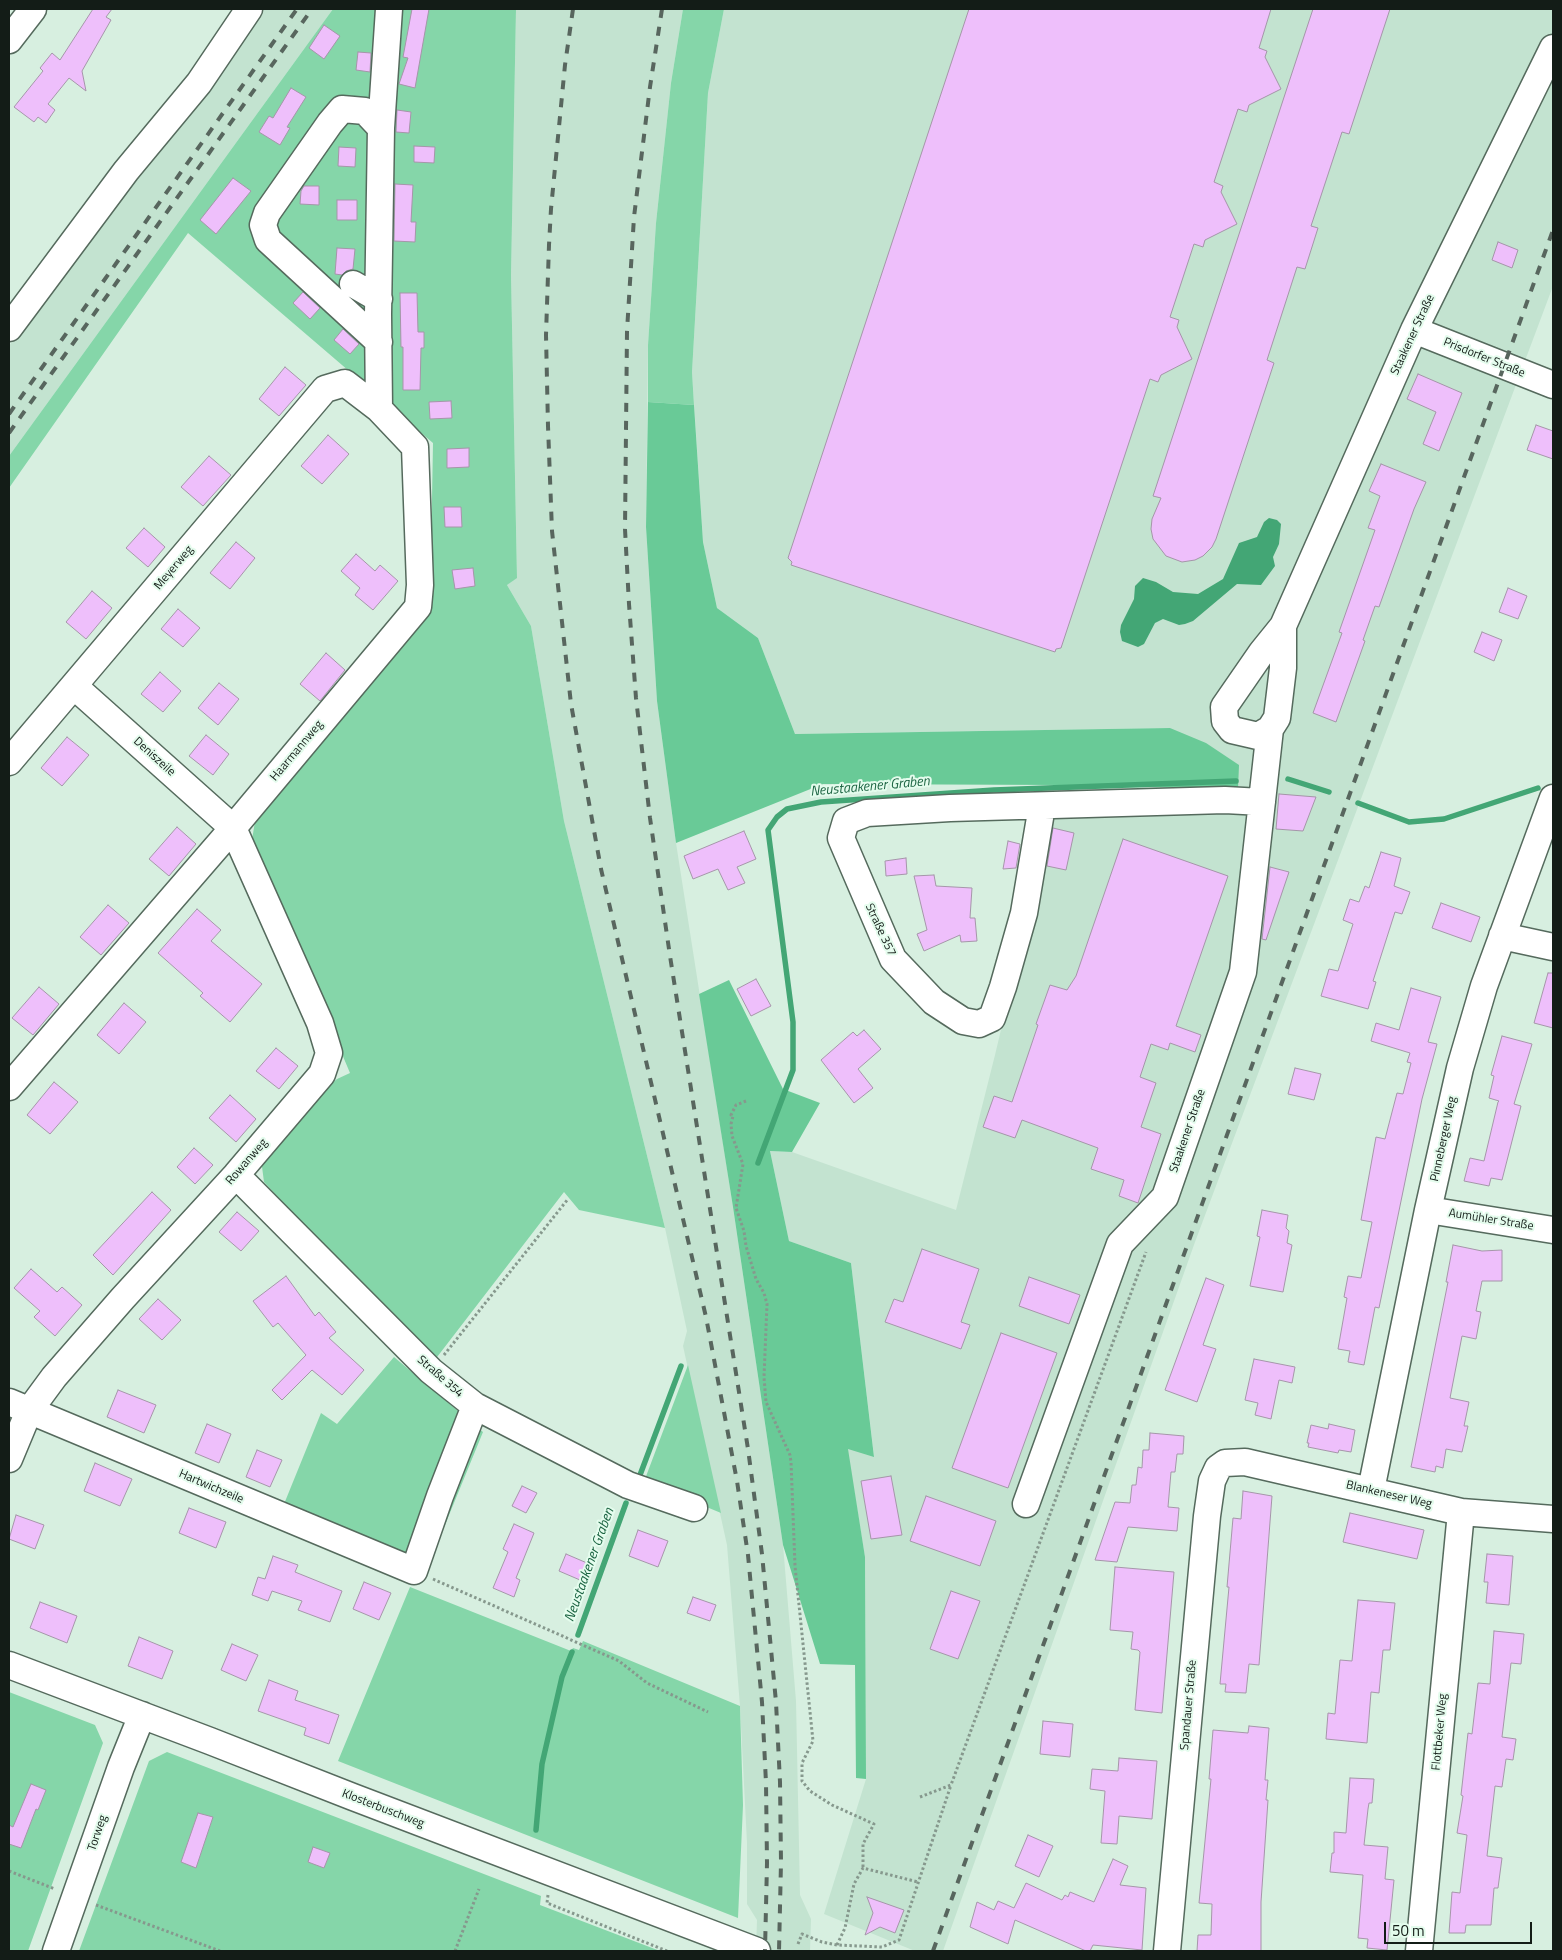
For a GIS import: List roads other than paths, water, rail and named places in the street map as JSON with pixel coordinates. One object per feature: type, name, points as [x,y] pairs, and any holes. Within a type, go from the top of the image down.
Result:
[{"type":"street","points":[[9,40],[33,9]]},
{"type":"street","points":[[9,328],[126,171],[200,83],[249,9]]},
{"type":"street","points":[[380,409],[376,112],[389,9]]},
{"type":"street","name":"Staakener Straße","points":[[1270,729],[1258,736],[1232,730],[1225,721],[1224,707],[1262,652],[1283,626],[1414,330],[1553,48]]},
{"type":"street","points":[[376,112],[342,109],[330,123],[267,213],[263,225],[268,240],[379,342]]},
{"type":"street","points":[[353,284],[378,298]]},
{"type":"street","name":"Prisdorfer Straße","points":[[1414,330],[1553,385]]},
{"type":"street","name":"Haarmannweg","points":[[9,1087],[233,828],[418,607],[420,585],[415,447],[380,409],[345,383]]},
{"type":"street","name":"Meyerweg","points":[[9,762],[325,389],[345,383]]},
{"type":"street","name":"Staakener Straße","points":[[1026,1504],[1120,1244],[1165,1197],[1243,972],[1270,729],[1277,718],[1283,668],[1283,626]]},
{"type":"street","name":"Deniszeile","points":[[74,686],[233,828]]},
{"type":"street","name":"Pinneberger Weg","points":[[1371,1490],[1428,1210],[1460,1068],[1484,986],[1553,798]]},
{"type":"street","name":"Straße 357","points":[[1042,806],[1024,913],[992,1018],[979,1024],[963,1021],[934,1002],[893,958],[841,838],[846,821],[867,813],[950,808],[1225,800],[1262,802]]},
{"type":"street","name":"Rowanweg","points":[[9,1459],[19,1407],[54,1377],[123,1298],[236,1175],[322,1074],[329,1053],[320,1024],[233,828]]},
{"type":"street","points":[[1502,936],[1553,946]]},
{"type":"street","name":"Straße 354","points":[[236,1175],[431,1371],[475,1406],[628,1485],[694,1508]]},
{"type":"street","name":"Aumühler Straße","points":[[1428,1210],[1553,1230]]},
{"type":"street","name":"Hartwichzeile","points":[[19,1407],[414,1571],[440,1496],[475,1406]]},
{"type":"street","name":"Blankeneser Weg","points":[[1225,1463],[1245,1462],[1461,1512],[1553,1519]]},
{"type":"street","name":"Spandauer Straße","points":[[1167,1951],[1207,1516],[1212,1481],[1218,1468],[1225,1463]]},
{"type":"street","name":"Flottbeker Weg","points":[[1419,1951],[1461,1512]]},
{"type":"street","name":"Klosterbuschweg","points":[[9,1665],[757,1951]]},
{"type":"street","name":"Torweg","points":[[56,1951],[120,1767],[142,1715]]},
{"type":"waterway","name":"Neustaakener Graben","points":[[1288,779],[1329,792]]},
{"type":"waterway","name":"Neustaakener Graben","points":[[758,1163],[793,1070],[793,1022],[768,830],[777,817],[787,809],[821,802],[994,790],[1236,781]]},
{"type":"waterway","name":"Neustaakener Graben","points":[[1358,803],[1409,822],[1444,819],[1538,788]]},
{"type":"waterway","name":"Neustaakener Graben","points":[[640,1475],[681,1366]]},
{"type":"waterway","name":"Neustaakener Graben","points":[[578,1635],[626,1503]]},
{"type":"waterway","name":"Neustaakener Graben","points":[[536,1830],[542,1764],[562,1677],[572,1652]]},
{"type":"railway","points":[[9,414],[297,9]]},
{"type":"railway","points":[[9,433],[312,9]]},
{"type":"railway","points":[[573,9],[565,65],[549,245],[546,335],[552,531],[571,704],[601,869],[706,1317],[737,1481],[748,1555],[762,1702],[767,1863],[765,1951]]},
{"type":"railway","points":[[662,9],[634,217],[627,331],[625,529],[629,604],[636,698],[650,818],[748,1449],[762,1554],[776,1702],[780,1782],[779,1951]]},
{"type":"railway","points":[[933,1951],[1553,230]]}]
